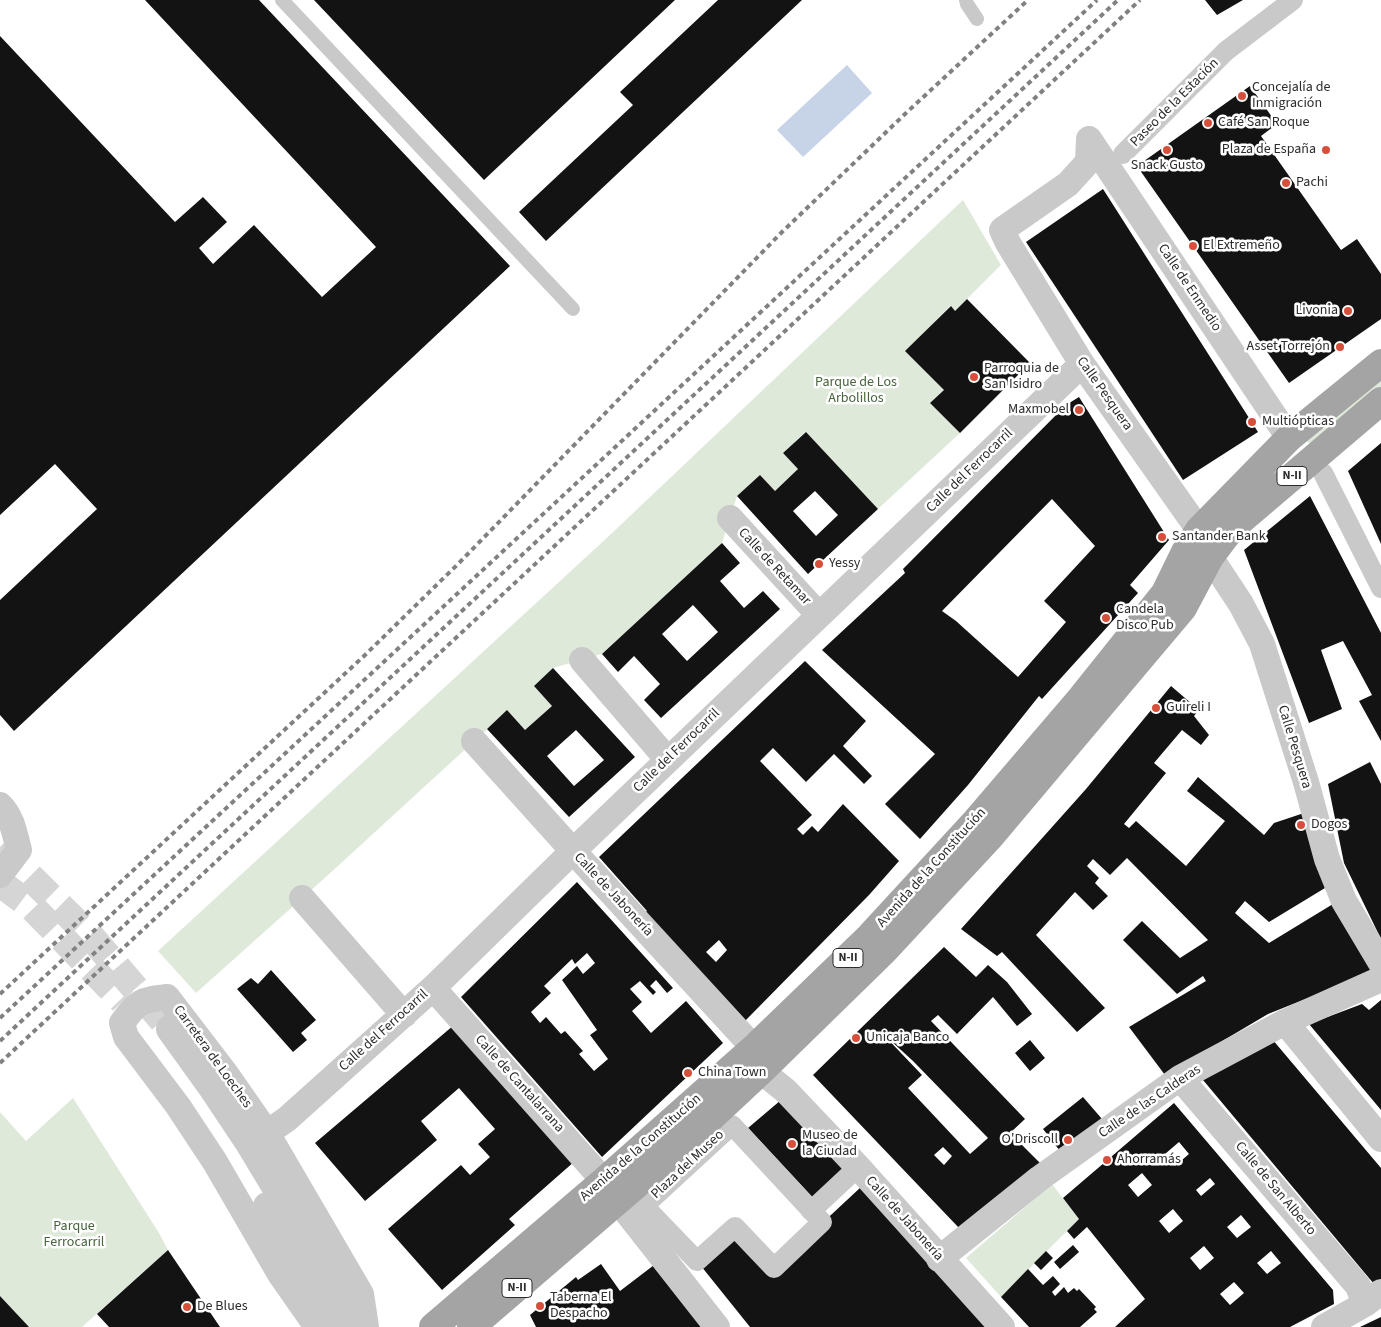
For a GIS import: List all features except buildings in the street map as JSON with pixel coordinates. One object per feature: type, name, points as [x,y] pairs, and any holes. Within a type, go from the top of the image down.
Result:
[{"type":"main road","name":"Avenida de la Constitución","points":[[471,1327],[611,1191],[758,1060],[974,823],[1081,698],[1289,438],[1381,363]]},
{"type":"main road","name":"Avenida de la Constitución","points":[[1205,544],[1248,514],[1381,401]]},
{"type":"main road","name":"Avenida de la Constitución","points":[[433,1327],[611,1191]]},
{"type":"street","name":"Paseo de la Estación","points":[[1123,154],[1226,51],[1293,0]]},
{"type":"street","name":"Calle de Enmedio","points":[[1002,230],[1068,184],[1088,162],[1086,135],[1289,438]]},
{"type":"street","name":"Calle Pesquera","points":[[1002,230],[1008,243],[1082,364],[1205,544],[1242,604],[1262,644],[1306,782],[1327,859],[1344,901],[1381,963]]},
{"type":"street","name":"Calle del Ferrocarril","points":[[267,1133],[287,1119],[433,988],[573,851],[1082,364]]},
{"type":"street","points":[[1323,473],[1381,588]]},
{"type":"street","name":"Calle de Retamar","points":[[730,518],[819,615]]},
{"type":"street","points":[[582,660],[668,760]]},
{"type":"street","name":"Calle de Jabonería","points":[[474,741],[758,1060],[1002,1327]]},
{"type":"street","points":[[0,805],[6,810],[14,828],[19,850],[0,875]]},
{"type":"street","points":[[302,898],[404,1015]]},
{"type":"street","name":"Calle de las Calderas","points":[[939,1258],[1040,1178],[1180,1078],[1285,1022],[1381,979]]},
{"type":"street","name":"Calle de Cantalarrana","points":[[433,988],[611,1191],[717,1327]]},
{"type":"street","name":"Carretera de Loeches","points":[[316,1327],[280,1274],[215,1162],[178,1106],[126,1038],[122,1023],[134,1006],[146,999],[168,997],[226,1074],[267,1133],[360,1294],[366,1327]]},
{"type":"street","points":[[1285,1022],[1381,1140]]},
{"type":"street","name":"Carretera de Loeches","points":[[332,1327],[244,1167],[165,1034],[210,1086],[249,1143],[360,1327]]},
{"type":"street","name":"Calle de San Alberto","points":[[1180,1078],[1358,1286],[1373,1298]]},
{"type":"street","name":"Plaza del Museo","points":[[732,1125],[811,1211],[822,1222],[774,1268],[735,1227],[697,1261],[644,1206],[732,1125]]},
{"type":"street","points":[[811,1211],[858,1168]]},
{"type":"street","points":[[1324,1327],[1373,1298]]},
{"type":"lane","points":[[282,0],[573,308]]},
{"type":"lane","points":[[966,0],[977,19]]},
{"type":"green space","name":"Parque de Los Arbolillos","points":[[963,200],[1001,265],[955,311],[950,306],[906,351],[944,390],[930,403],[960,433],[878,509],[805,432],[783,453],[798,469],[775,491],[760,475],[737,496],[722,543],[602,654],[553,668],[534,686],[552,706],[525,730],[507,711],[196,993],[158,951],[610,535]]},
{"type":"green space","points":[[1381,377],[1381,388],[1311,445],[1306,440]]},
{"type":"green space","name":"Parque Ferrocarril","points":[[73,1098],[168,1250],[82,1327],[29,1327],[0,1296],[0,1112],[26,1141]]},
{"type":"green space","points":[[1052,1184],[1079,1219],[1001,1297],[966,1258]]},
{"type":"water","points":[[847,65],[872,93],[803,157],[777,130]]},
{"type":"tunnel","points":[[0,847],[93,939],[170,1029]]},
{"type":"tunnel","points":[[0,883],[31,906],[123,1001]]},
{"type":"railway","points":[[0,994],[364,656],[458,564],[782,232],[1028,0]]},
{"type":"railway","points":[[0,1018],[1097,0]]},
{"type":"railway","points":[[0,1041],[1118,0]]},
{"type":"railway","points":[[0,1063],[1140,0]]},
{"type":"place","name":"Concejalía de Inmigración","points":[[1242,96]]},
{"type":"place","name":"Café San Roque","points":[[1208,123]]},
{"type":"place","name":"Snack Gusto","points":[[1167,150]]},
{"type":"place","name":"Plaza de España","points":[[1326,150]]},
{"type":"place","name":"Pachi","points":[[1286,183]]},
{"type":"place","name":"El Extremeño","points":[[1193,246]]},
{"type":"place","name":"Livonia","points":[[1348,311]]},
{"type":"place","name":"Asset Torrejón","points":[[1340,347]]},
{"type":"place","name":"Parroquia de San Isidro","points":[[974,377]]},
{"type":"place","name":"Maxmobel","points":[[1079,410]]},
{"type":"place","name":"Multiópticas","points":[[1252,422]]},
{"type":"place","name":"Santander Bank","points":[[1162,537]]},
{"type":"place","name":"Yessy","points":[[819,564]]},
{"type":"place","name":"Candela Disco Pub","points":[[1106,618]]},
{"type":"place","name":"Guireli I","points":[[1156,708]]},
{"type":"place","name":"Dogos","points":[[1301,825]]},
{"type":"place","name":"Unicaja Banco","points":[[856,1038]]},
{"type":"place","name":"China Town","points":[[688,1073]]},
{"type":"place","name":"O'Driscoll","points":[[1068,1140]]},
{"type":"place","name":"Museo de la Ciudad","points":[[792,1144]]},
{"type":"place","name":"Ahorramás","points":[[1107,1160]]},
{"type":"place","name":"Taberna El Despacho","points":[[540,1306]]},
{"type":"place","name":"De Blues","points":[[187,1307]]}]
